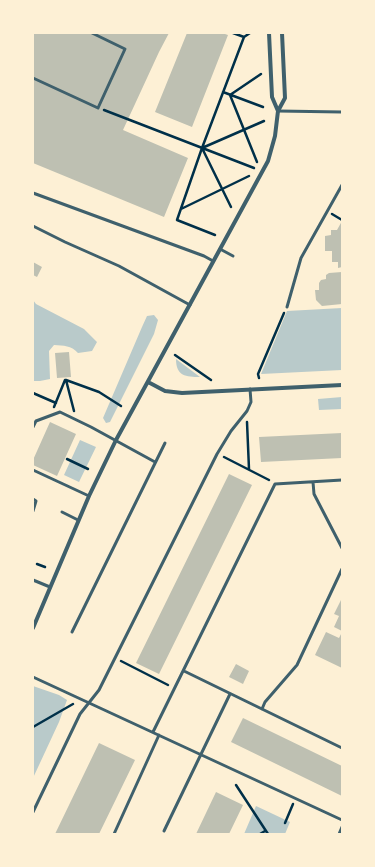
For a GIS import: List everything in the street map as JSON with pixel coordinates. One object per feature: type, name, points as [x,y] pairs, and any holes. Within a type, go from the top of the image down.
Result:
[{"type":"street","points":[[269,33],[272,97],[278,110]]},
{"type":"street","points":[[33,628],[78,520],[116,440],[268,161],[275,136],[278,110],[285,98],[282,33]]},
{"type":"street","points":[[148,382],[165,391],[182,393],[342,385]]},
{"type":"lane","points":[[33,78],[98,108],[125,49],[92,33]]},
{"type":"lane","points":[[278,110],[342,112]]},
{"type":"lane","points":[[287,307],[301,258],[342,185]]},
{"type":"lane","points":[[33,194],[204,256],[213,261]]},
{"type":"lane","points":[[33,226],[119,266],[190,305]]},
{"type":"lane","points":[[220,249],[234,256]]},
{"type":"lane","points":[[33,812],[80,714],[99,690],[217,454],[231,431],[247,411],[251,402],[250,389]]},
{"type":"lane","points":[[33,427],[36,421],[60,412],[116,440],[155,462]]},
{"type":"lane","points":[[72,632],[165,443]]},
{"type":"lane","points":[[33,470],[89,496]]},
{"type":"lane","points":[[153,732],[275,484],[342,480]]},
{"type":"lane","points":[[313,482],[314,494],[342,548]]},
{"type":"lane","points":[[33,499],[36,501],[33,511]]},
{"type":"lane","points":[[62,512],[78,520]]},
{"type":"lane","points":[[262,709],[265,702],[297,666],[342,569]]},
{"type":"lane","points":[[33,580],[50,587]]},
{"type":"lane","points":[[184,671],[342,748]]},
{"type":"lane","points":[[33,678],[342,820]]},
{"type":"lane","points":[[164,831],[230,694]]},
{"type":"lane","points":[[114,834],[159,735]]},
{"type":"lane","points":[[339,834],[342,827]]},
{"type":"path","points":[[233,33],[244,37]]},
{"type":"path","points":[[215,235],[177,220],[202,148],[244,37],[250,33]]},
{"type":"path","points":[[230,95],[261,74]]},
{"type":"path","points":[[223,92],[263,107]]},
{"type":"path","points":[[230,95],[257,162]]},
{"type":"path","points":[[98,108],[254,168]]},
{"type":"path","points":[[202,148],[264,121]]},
{"type":"path","points":[[202,148],[231,207]]},
{"type":"path","points":[[180,209],[249,176]]},
{"type":"path","points":[[259,378],[258,374],[287,307]]},
{"type":"path","points":[[175,355],[211,380]]},
{"type":"path","points":[[51,416],[66,380]]},
{"type":"path","points":[[66,380],[99,392],[122,406]]},
{"type":"path","points":[[66,380],[76,419]]},
{"type":"path","points":[[33,393],[56,403]]},
{"type":"path","points":[[247,411],[249,469]]},
{"type":"path","points":[[217,454],[249,469],[275,484]]},
{"type":"path","points":[[68,458],[88,469]]},
{"type":"path","points":[[37,564],[45,567]]},
{"type":"path","points":[[115,658],[175,688]]},
{"type":"path","points":[[33,727],[81,699]]},
{"type":"path","points":[[236,785],[268,834]]},
{"type":"path","points":[[285,823],[296,798]]},
{"type":"path","points":[[260,834],[265,831]]},
{"type":"shaded area","points":[[33,300],[36,304],[84,329],[97,342],[92,351],[78,353],[70,347],[54,345],[49,351],[50,379],[40,381],[33,381]]},
{"type":"shaded area","points":[[342,308],[342,370],[261,374],[287,311]]},
{"type":"shaded area","points":[[154,315],[158,320],[154,334],[110,422],[106,423],[103,418],[142,327],[147,316]]},
{"type":"shaded area","points":[[176,359],[200,377],[186,376],[180,372],[176,365]]},
{"type":"shaded area","points":[[342,397],[342,409],[319,410],[318,399]]},
{"type":"shaded area","points":[[80,440],[96,447],[79,482],[64,475]]},
{"type":"shaded area","points":[[33,686],[59,695],[67,700],[59,722],[33,778]]},
{"type":"shaded area","points":[[256,806],[290,822],[285,834],[244,834]]},
{"type":"building","points":[[33,33],[169,33],[123,130],[188,158],[164,217],[33,163]]},
{"type":"building","points":[[187,33],[222,33],[228,35],[192,127],[155,112]]},
{"type":"building","points":[[342,221],[342,267],[338,268],[338,262],[332,262],[332,251],[325,251],[325,236],[331,235],[331,230],[337,230]]},
{"type":"building","points":[[33,262],[42,267],[37,277],[33,275]]},
{"type":"building","points":[[342,272],[342,304],[322,306],[316,300],[315,290],[319,290],[319,283],[321,280],[326,279],[326,275],[329,273]]},
{"type":"building","points":[[69,352],[71,377],[57,378],[55,353]]},
{"type":"building","points":[[50,422],[76,434],[57,476],[33,465],[33,460]]},
{"type":"building","points":[[342,433],[342,458],[261,462],[259,437]]},
{"type":"building","points":[[229,474],[252,485],[159,674],[136,663]]},
{"type":"building","points":[[342,598],[342,631],[334,627],[339,616],[334,614]]},
{"type":"building","points":[[326,632],[339,638],[342,632],[342,668],[315,655]]},
{"type":"building","points":[[236,664],[249,671],[243,684],[229,677]]},
{"type":"building","points":[[243,718],[342,766],[342,796],[231,742]]},
{"type":"building","points":[[99,743],[135,760],[99,834],[55,834]]},
{"type":"building","points":[[216,792],[243,805],[229,834],[196,834]]}]
